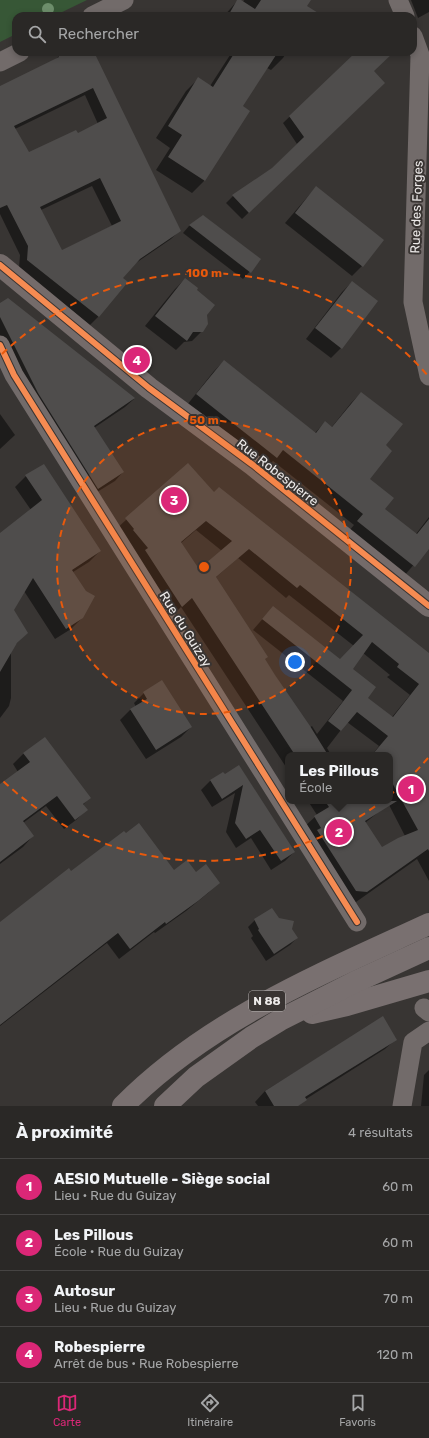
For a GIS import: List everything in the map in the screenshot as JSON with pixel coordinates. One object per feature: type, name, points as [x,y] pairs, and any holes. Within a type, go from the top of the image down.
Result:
[{"type":"highway","name":"N 88","points":[[123,1106],[179,1058],[216,1031],[307,980],[429,924]]},
{"type":"highway","name":"N 88","points":[[165,1106],[196,1077],[252,1037],[280,1020],[355,982],[429,948]]},
{"type":"highway","points":[[280,1020],[347,1005],[429,981]]},
{"type":"main road","name":"Rue Robespierre","points":[[0,265],[149,388],[253,465],[429,606]]},
{"type":"street","points":[[100,12],[124,0]]},
{"type":"street","points":[[398,0],[403,12]]},
{"type":"street","name":"Rue des Forges","points":[[417,43],[425,58],[412,302],[429,376]]},
{"type":"street","points":[[0,62],[12,56]]},
{"type":"street","name":"Rue du Guizay","points":[[0,345],[7,380],[357,922]]},
{"type":"street","points":[[402,1106],[413,1042],[429,1031]]},
{"type":"green space","points":[[0,0],[87,0],[62,12],[12,12],[12,36],[0,42]]},
{"type":"building","points":[[237,0],[241,0],[255,9],[261,0],[311,0],[307,6],[317,12],[230,12]]},
{"type":"building","points":[[59,56],[96,56],[181,231],[140,259],[123,278],[128,282],[99,317],[27,260],[28,246],[7,205],[0,208],[0,86]],"holes":[[[93,88],[107,118],[78,133],[76,130],[29,152],[14,126]],[[100,178],[121,221],[62,250],[40,207]]]},
{"type":"building","points":[[232,56],[275,56],[243,106],[250,111],[205,181],[168,157],[182,135],[168,126],[198,77],[213,87]]},
{"type":"building","points":[[352,56],[390,56],[374,71],[385,83],[249,213],[232,195],[272,168],[304,137],[289,116]]},
{"type":"building","points":[[316,186],[384,240],[363,267],[295,213]]},
{"type":"building","points":[[203,215],[261,259],[251,273],[189,225]]},
{"type":"building","points":[[185,278],[198,288],[197,290],[215,305],[207,315],[208,324],[203,332],[193,332],[187,341],[155,316]]},
{"type":"building","points":[[352,281],[378,301],[342,349],[315,328]]},
{"type":"building","points":[[8,298],[135,398],[94,426],[124,472],[98,489],[38,393],[0,317],[0,303]]},
{"type":"building","points":[[224,360],[316,433],[325,421],[332,427],[361,392],[403,424],[386,445],[392,451],[370,479],[394,498],[385,509],[417,534],[429,519],[429,549],[415,567],[357,521],[363,514],[283,450],[277,458],[196,394]]},
{"type":"building","points":[[188,463],[214,492],[219,487],[429,653],[429,851],[428,849],[367,892],[356,891],[317,830],[321,828],[314,816],[329,807],[327,804],[392,804],[365,821],[382,847],[398,838],[418,830],[393,784],[393,752],[375,752],[388,736],[357,712],[341,731],[328,721],[352,690],[262,619],[273,606],[340,659],[363,635],[300,585],[297,588],[249,549],[216,577],[268,657],[265,659],[275,675],[326,752],[293,752],[192,598],[182,607],[145,550],[148,548],[133,530],[134,529],[125,518]],"holes":[[[206,521],[232,541],[199,569],[181,542]],[[372,642],[399,664],[397,667],[419,684],[393,717],[368,698],[376,687],[353,669]]]},
{"type":"building","points":[[44,464],[101,551],[72,570],[86,591],[95,596],[83,618],[66,629],[33,578],[14,610],[28,633],[17,643],[0,672],[0,533],[42,500],[25,475]]},
{"type":"building","points":[[162,680],[192,727],[156,750],[130,709],[147,699],[143,692]]},
{"type":"building","points":[[45,737],[91,798],[83,804],[88,810],[75,820],[57,796],[23,821],[34,836],[0,862],[0,784],[30,762],[23,753]]},
{"type":"building","points":[[239,765],[295,852],[281,861],[260,830],[246,839],[235,823],[243,785],[222,799],[210,780],[223,772],[225,774]]},
{"type":"building","points":[[139,823],[174,870],[187,860],[196,872],[206,864],[220,883],[198,901],[166,924],[165,922],[130,949],[118,933],[0,1025],[0,922],[69,868],[71,871],[124,831],[126,833]]},
{"type":"building","points":[[272,908],[279,918],[294,921],[292,929],[298,938],[274,954],[258,930],[259,929],[254,919]]},
{"type":"building","points":[[383,1016],[397,1040],[305,1097],[307,1100],[298,1106],[274,1106],[265,1091]]},
{"type":"cycle path","points":[[0,265],[149,388],[253,465],[429,606]]},
{"type":"cycle path","points":[[0,345],[14,375],[357,922]]},
{"type":"place","name":"Robespierre","points":[[137,360]]},
{"type":"place","name":"Autosur","points":[[174,500]]},
{"type":"place","name":"AESIO Mutuelle - Siège social","points":[[411,789]]},
{"type":"place","name":"Les Pillous","points":[[339,832]]}]
